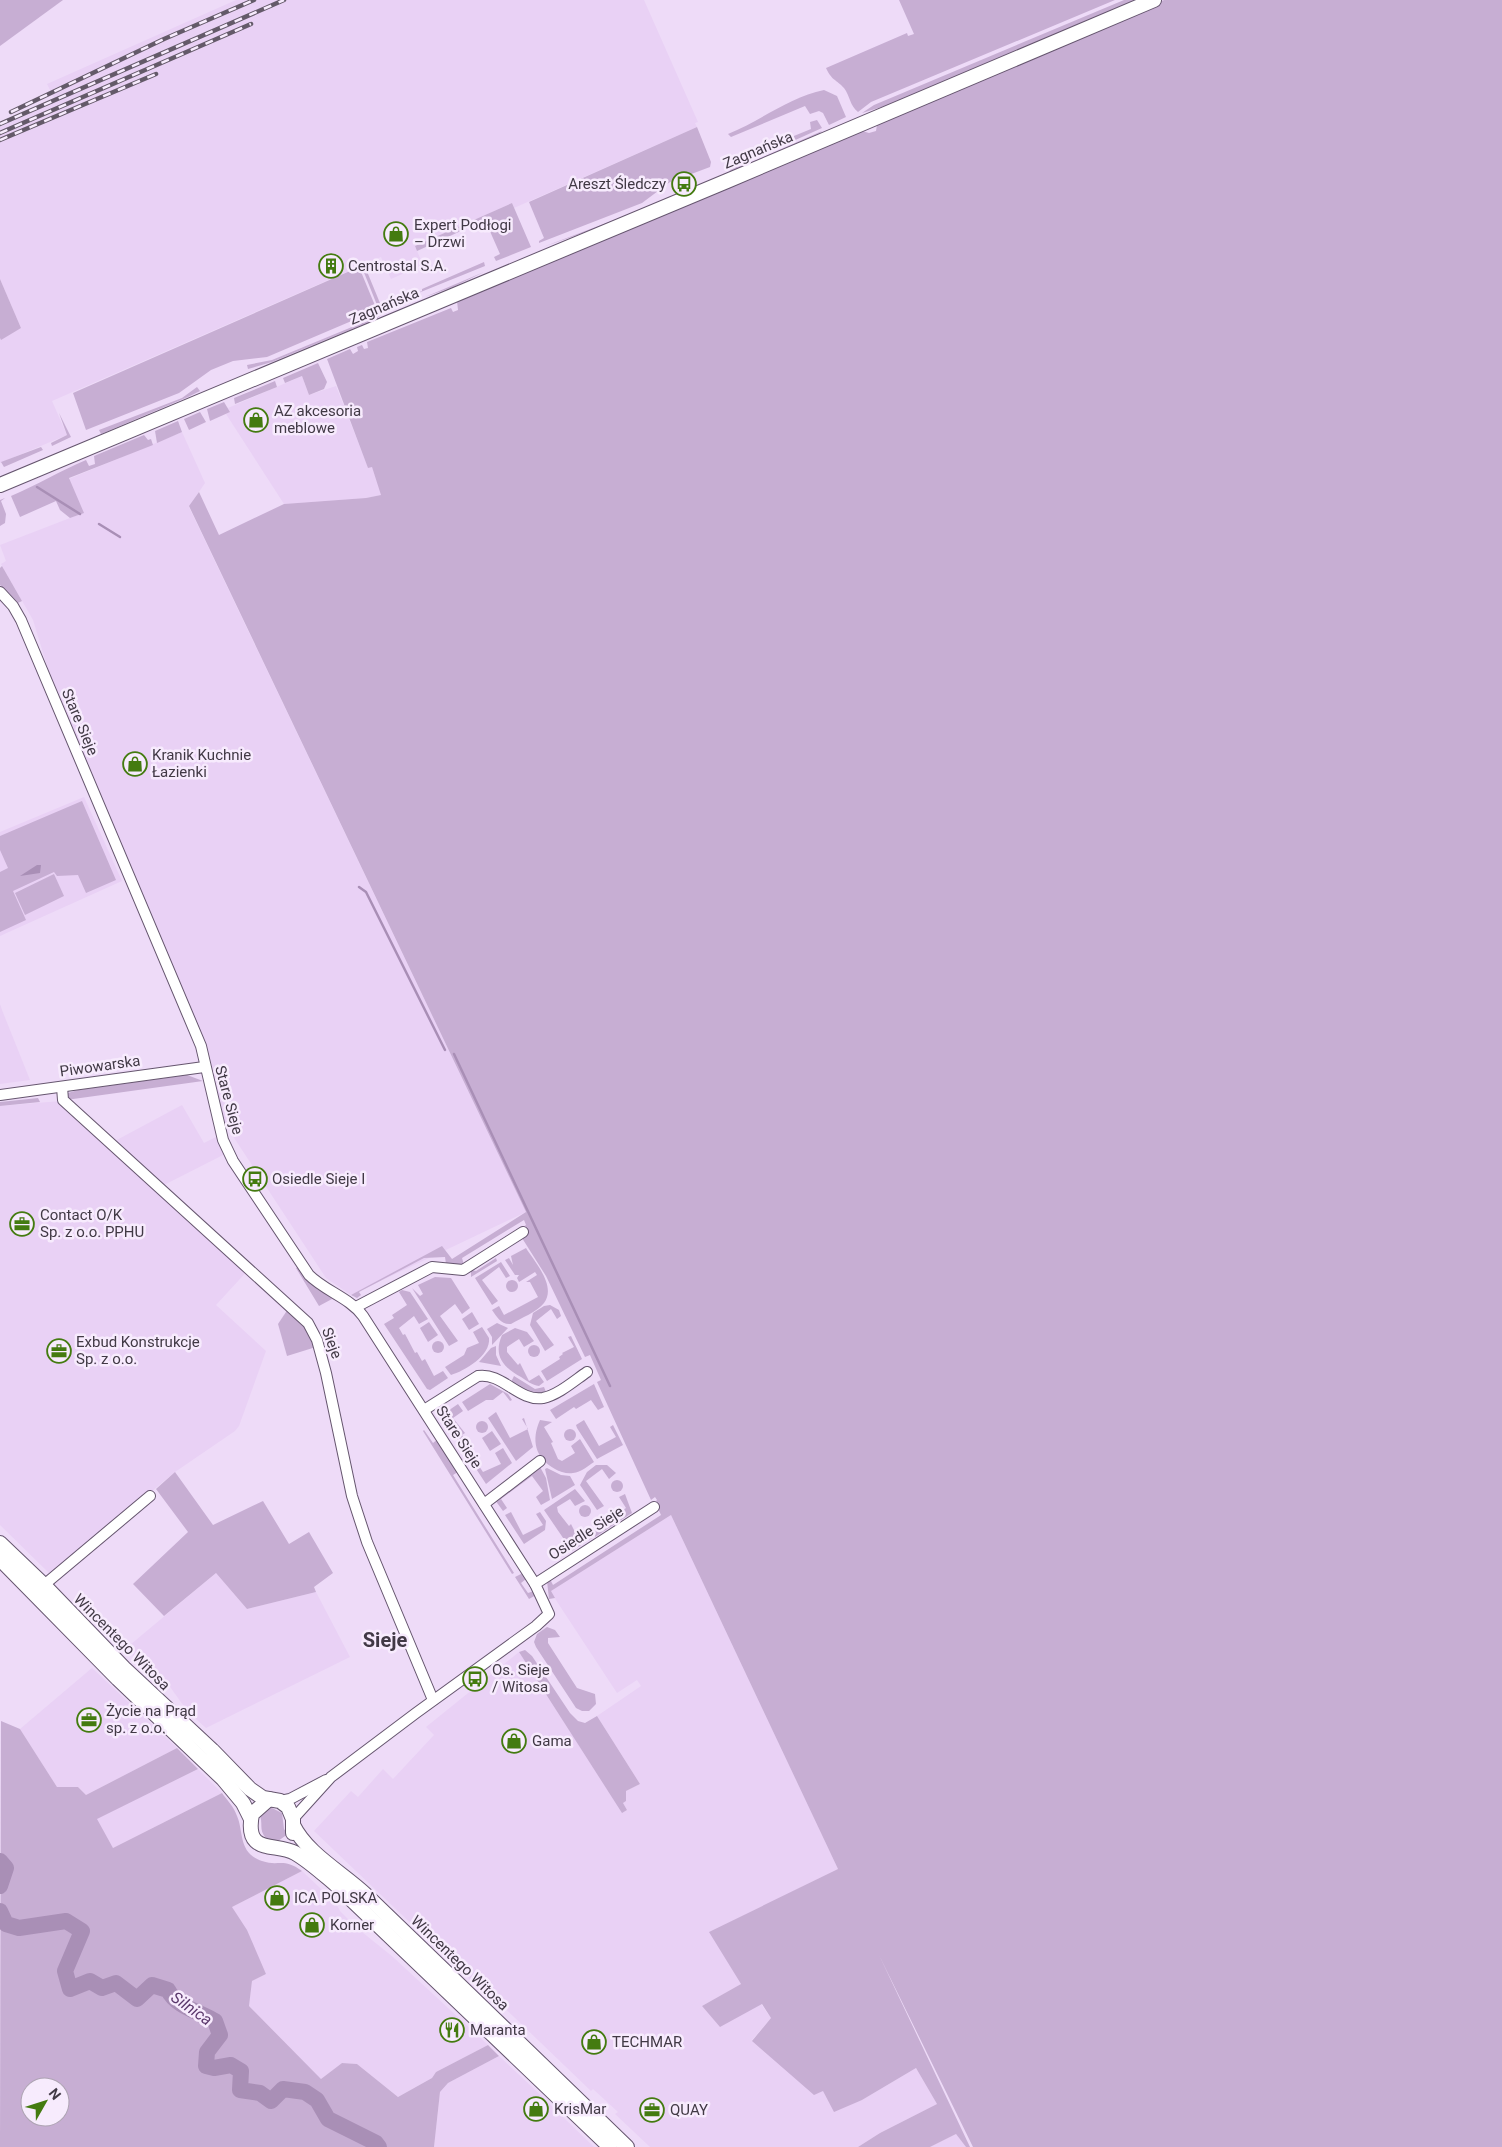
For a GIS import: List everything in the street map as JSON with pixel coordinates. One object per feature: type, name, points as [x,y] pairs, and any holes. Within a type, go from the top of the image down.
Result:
[{"type":"main road","name":"Zagnańska","points":[[0,485],[1154,0]]},
{"type":"main road","name":"Wincentego Witosa","points":[[0,1543],[44,1585],[100,1645],[250,1789],[258,1796],[274,1800]]},
{"type":"main road","name":"Wincentego Witosa","points":[[0,1559],[118,1679],[220,1775],[240,1799],[251,1819]]},
{"type":"main road","points":[[274,1800],[288,1807],[293,1822],[292,1837],[280,1848],[266,1848],[256,1840],[251,1819],[254,1810],[274,1800]]},
{"type":"main road","name":"Wincentego Witosa","points":[[293,1822],[300,1838],[363,1893],[628,2147]]},
{"type":"main road","name":"Wincentego Witosa","points":[[280,1848],[299,1856],[355,1902],[610,2147]]},
{"type":"street","name":"Stare Sieje","points":[[0,592],[13,606],[21,620],[201,1046],[204,1067],[219,1129],[233,1161],[309,1275],[317,1283],[356,1307],[484,1504],[534,1584],[549,1614],[536,1626],[433,1700]]},
{"type":"street","name":"Piwowarska","points":[[0,1095],[204,1067]]},
{"type":"street","name":"Sieje","points":[[62,1087],[63,1100],[308,1323],[317,1340],[326,1373],[350,1486],[367,1542],[433,1700]]},
{"type":"street","points":[[356,1307],[432,1267],[463,1270],[523,1232]]},
{"type":"street","points":[[424,1410],[478,1376],[493,1378],[536,1398],[550,1395],[587,1372]]},
{"type":"street","points":[[484,1504],[540,1461]]},
{"type":"street","points":[[44,1585],[150,1496]]},
{"type":"street","name":"Osiedle Sieje","points":[[534,1584],[654,1507]]},
{"type":"street","points":[[293,1822],[299,1810],[332,1778],[433,1700]]},
{"type":"street","points":[[274,1800],[290,1799],[332,1778]]},
{"type":"shaded area","points":[[0,0],[63,0],[0,46]]},
{"type":"shaded area","points":[[236,0],[644,0],[698,122],[695,123],[697,127],[514,208],[512,203],[415,246],[423,265],[391,279],[381,257],[52,401],[67,435],[0,463],[0,338],[21,328],[0,279],[0,127],[55,100],[47,84]]},
{"type":"shaded area","points":[[899,0],[1115,0],[871,102],[858,112],[853,107],[844,88],[832,78],[826,68],[907,33],[908,36],[914,34]]},
{"type":"shaded area","points":[[1124,0],[1143,0],[905,100],[862,113],[874,105]]},
{"type":"shaded area","points":[[1164,0],[1502,0],[1502,2147],[973,2147],[879,1955],[970,2147],[966,2147],[956,2134],[930,2147],[858,2147],[880,2133],[937,2104],[916,2068],[862,2100],[834,2112],[823,2091],[814,2095],[752,2041],[771,2018],[762,2004],[720,2027],[702,2006],[741,1984],[709,1932],[838,1869],[671,1515],[551,1591],[555,1598],[549,1599],[547,1581],[551,1581],[553,1585],[661,1515],[655,1502],[657,1500],[655,1497],[651,1500],[597,1382],[601,1380],[590,1355],[585,1357],[546,1276],[522,1238],[523,1227],[526,1225],[524,1220],[462,1258],[464,1265],[446,1264],[445,1257],[424,1258],[359,1292],[361,1295],[357,1298],[351,1295],[442,1246],[452,1259],[526,1212],[189,506],[199,492],[219,535],[284,504],[366,498],[381,495],[372,467],[368,468],[327,359],[350,349],[353,354],[358,351],[357,347],[362,345],[364,349],[368,348],[367,342],[451,308],[453,312],[458,310],[457,301],[744,178],[862,131],[869,133],[876,131],[877,125],[919,104]]},
{"type":"shaded area","points":[[824,90],[837,96],[846,117],[829,125],[823,113],[819,111],[810,114],[805,106],[731,137],[728,134],[799,98]]},
{"type":"shaded area","points":[[817,120],[822,128],[744,163],[742,157],[811,129],[810,122]]},
{"type":"shaded area","points":[[697,127],[711,162],[710,167],[670,182],[642,203],[539,243],[544,238],[529,202]]},
{"type":"shaded area","points":[[822,131],[733,172],[727,169],[745,165]]},
{"type":"shaded area","points":[[512,203],[531,247],[496,261],[494,257],[500,254],[485,220],[417,251],[415,246]]},
{"type":"shaded area","points":[[630,214],[608,224],[543,247]]},
{"type":"shaded area","points":[[484,262],[485,266],[401,300],[422,291],[422,289]]},
{"type":"shaded area","points":[[359,267],[376,308],[375,311],[267,357],[233,361],[211,370],[179,393],[86,430],[73,393]]},
{"type":"shaded area","points":[[366,269],[382,308],[379,310],[363,270]]},
{"type":"shaded area","points":[[484,272],[453,287],[425,297]]},
{"type":"shaded area","points":[[0,279],[21,328],[1,340],[0,338]]},
{"type":"shaded area","points":[[381,315],[376,319],[272,362],[248,369],[247,365],[272,360]]},
{"type":"shaded area","points":[[318,363],[327,382],[324,389],[309,395],[302,376],[285,383],[283,378]]},
{"type":"shaded area","points":[[302,376],[309,395],[336,386],[368,467],[372,467],[382,495],[366,498],[284,504],[226,414],[230,412],[228,408]]},
{"type":"shaded area","points":[[275,381],[277,387],[235,404],[234,398]]},
{"type":"shaded area","points":[[197,387],[200,391],[188,397],[101,434],[99,430],[182,398]]},
{"type":"shaded area","points":[[224,402],[230,412],[210,421],[207,409]]},
{"type":"shaded area","points":[[200,412],[206,422],[189,430],[184,419]]},
{"type":"shaded area","points":[[59,413],[71,437],[52,446],[51,443],[67,435]]},
{"type":"shaded area","points":[[178,421],[182,432],[157,443],[155,431]]},
{"type":"shaded area","points":[[182,432],[205,483],[189,507],[526,1212],[351,1295],[326,1278],[225,1124],[206,1044],[72,733],[51,679],[33,620],[1,564],[6,561],[0,545],[83,513],[69,479]]},
{"type":"shaded area","points":[[144,435],[148,440],[151,439],[153,445],[69,478],[84,513],[70,518],[60,510],[56,501],[20,517],[11,496],[86,460],[89,466],[95,464],[94,456]]},
{"type":"shaded area","points":[[41,447],[43,450],[4,467],[1,462]]},
{"type":"shaded area","points":[[5,498],[1,501],[6,514],[5,523],[0,526],[0,500]]},
{"type":"shaded area","points":[[2,566],[22,601],[18,603],[0,585],[0,568]]},
{"type":"shaded area","points":[[84,797],[122,881],[0,936],[0,832]]},
{"type":"shaded area","points":[[82,801],[116,880],[86,893],[78,875],[57,876],[54,872],[13,891],[26,920],[0,932],[0,872],[8,868],[0,850],[0,836]]},
{"type":"shaded area","points":[[37,865],[41,865],[40,873],[20,876]]},
{"type":"shaded area","points":[[54,874],[64,896],[25,915],[15,893]]},
{"type":"shaded area","points":[[0,1004],[2,1010],[30,1080],[0,1084]]},
{"type":"shaded area","points":[[187,1075],[203,1081],[66,1100],[68,1093],[78,1090]]},
{"type":"shaded area","points":[[38,1098],[40,1102],[0,1106],[0,1102]]},
{"type":"shaded area","points":[[61,1101],[113,1142],[182,1105],[204,1143],[216,1137],[225,1154],[162,1186],[250,1268],[216,1305],[266,1351],[239,1426],[235,1431],[175,1472],[51,1575],[0,1525],[0,1106]]},
{"type":"shaded area","points":[[526,1248],[543,1274],[548,1289],[547,1296],[544,1303],[533,1312],[508,1324],[500,1320],[492,1310],[499,1306],[504,1315],[538,1297],[530,1282],[526,1282],[537,1275],[535,1272],[519,1282],[517,1278],[519,1275],[515,1275],[505,1260],[509,1258],[513,1265],[511,1256]]},
{"type":"shaded area","points":[[496,1258],[497,1261],[471,1277],[471,1270],[476,1271]]},
{"type":"shaded area","points":[[501,1262],[510,1276],[506,1278],[499,1267],[482,1280],[498,1301],[492,1305],[475,1278]]},
{"type":"shaded area","points":[[298,1267],[317,1289],[345,1305],[332,1299],[319,1306],[296,1268]]},
{"type":"shaded area","points":[[435,1277],[451,1278],[470,1308],[462,1314],[455,1304],[440,1316],[458,1341],[449,1346],[412,1288],[420,1296],[423,1294],[418,1285]]},
{"type":"shaded area","points":[[512,1280],[518,1286],[512,1292],[506,1286]]},
{"type":"shaded area","points":[[402,1290],[410,1292],[428,1319],[419,1324],[414,1316],[399,1328],[403,1335],[405,1334],[415,1353],[417,1352],[422,1361],[425,1359],[434,1376],[443,1371],[448,1378],[430,1390],[427,1389],[384,1324],[394,1318],[392,1315],[407,1305],[399,1292]]},
{"type":"shaded area","points":[[550,1305],[559,1310],[561,1316],[557,1319],[551,1309],[536,1321],[554,1345],[545,1351],[530,1325],[533,1313],[544,1306]]},
{"type":"shaded area","points":[[288,1309],[305,1324],[316,1347],[287,1356],[278,1324]]},
{"type":"shaded area","points":[[472,1312],[479,1324],[469,1330],[462,1319]]},
{"type":"shaded area","points":[[429,1322],[438,1335],[428,1342],[420,1328]]},
{"type":"shaded area","points":[[497,1323],[508,1328],[492,1345],[492,1337],[487,1329]]},
{"type":"shaded area","points":[[482,1327],[489,1338],[486,1351],[476,1362],[451,1375],[445,1367],[464,1355],[467,1348],[479,1343],[473,1332]]},
{"type":"shaded area","points":[[515,1328],[527,1332],[534,1341],[524,1347],[519,1339],[507,1347],[507,1352],[518,1365],[520,1363],[529,1381],[539,1375],[544,1382],[539,1386],[530,1383],[509,1369],[501,1360],[499,1342],[502,1335]]},
{"type":"shaded area","points":[[571,1336],[582,1359],[547,1381],[541,1371],[560,1359],[559,1357],[562,1353],[574,1347],[568,1337]]},
{"type":"shaded area","points":[[440,1341],[443,1342],[443,1352],[436,1353],[433,1352],[432,1345],[433,1342]]},
{"type":"shaded area","points":[[536,1345],[539,1346],[539,1356],[532,1357],[529,1356],[528,1349],[529,1346]]},
{"type":"shaded area","points":[[496,1346],[496,1355],[501,1366],[479,1362],[491,1348]]},
{"type":"shaded area","points":[[514,1376],[535,1389],[544,1387],[546,1392],[537,1394],[524,1390],[511,1382]]},
{"type":"shaded area","points":[[490,1384],[508,1394],[512,1400],[510,1401],[503,1392],[493,1400],[486,1400],[468,1411],[462,1402]]},
{"type":"shaded area","points":[[594,1384],[604,1407],[598,1410],[591,1400],[576,1409],[574,1407],[556,1419],[550,1410]]},
{"type":"shaded area","points":[[458,1404],[463,1411],[453,1418],[465,1433],[462,1435],[466,1445],[480,1464],[479,1466],[483,1472],[501,1464],[495,1453],[503,1448],[512,1463],[486,1484],[447,1424],[449,1422],[446,1417],[443,1418],[442,1415]]},
{"type":"shaded area","points":[[496,1412],[510,1438],[527,1429],[533,1447],[516,1461],[488,1418]]},
{"type":"shaded area","points":[[540,1420],[552,1422],[544,1427],[553,1442],[551,1443],[558,1459],[562,1461],[575,1453],[571,1446],[580,1439],[594,1462],[582,1470],[571,1473],[559,1471],[548,1465],[539,1454],[537,1448],[536,1435]]},
{"type":"shaded area","points":[[584,1420],[599,1446],[616,1437],[610,1427],[613,1425],[623,1445],[597,1459],[576,1425]]},
{"type":"shaded area","points":[[480,1421],[484,1421],[488,1427],[484,1433],[480,1433],[476,1429],[476,1425]]},
{"type":"shaded area","points":[[568,1429],[572,1429],[576,1435],[572,1441],[568,1441],[564,1437],[564,1433]]},
{"type":"shaded area","points":[[424,1430],[433,1443],[438,1439],[458,1472],[453,1475],[514,1573],[512,1574]]},
{"type":"shaded area","points":[[492,1431],[501,1444],[490,1451],[482,1438]]},
{"type":"shaded area","points":[[539,1465],[546,1478],[550,1500],[541,1505],[536,1497],[543,1491],[532,1476],[501,1499],[507,1508],[503,1511],[495,1500]]},
{"type":"shaded area","points":[[596,1465],[607,1465],[616,1473],[609,1479],[602,1469],[586,1481],[604,1506],[597,1510],[580,1485],[587,1472]]},
{"type":"shaded area","points":[[547,1468],[561,1475],[570,1476],[575,1485],[552,1499],[545,1469]]},
{"type":"shaded area","points":[[175,1472],[213,1525],[263,1501],[289,1544],[309,1532],[333,1573],[314,1587],[316,1592],[247,1609],[216,1573],[164,1616],[133,1584],[188,1532],[156,1489]]},
{"type":"shaded area","points":[[615,1480],[619,1480],[623,1486],[619,1492],[615,1492],[611,1488],[611,1484]]},
{"type":"shaded area","points":[[575,1489],[585,1501],[575,1506],[570,1499],[557,1507],[558,1512],[569,1526],[571,1524],[580,1542],[590,1536],[592,1538],[572,1551],[544,1510]]},
{"type":"shaded area","points":[[625,1494],[632,1513],[595,1537],[593,1531],[626,1508],[619,1497]]},
{"type":"shaded area","points":[[583,1505],[587,1505],[591,1511],[587,1517],[583,1517],[579,1513],[579,1509]]},
{"type":"shaded area","points":[[511,1512],[523,1535],[543,1525],[536,1514],[540,1512],[546,1521],[545,1530],[524,1544],[505,1515]]},
{"type":"shaded area","points":[[671,1515],[838,1869],[710,1932],[741,1984],[702,2006],[720,2026],[761,2004],[771,2018],[752,2040],[823,2091],[862,2100],[916,2068],[937,2104],[880,2133],[858,2147],[650,2147],[615,2114],[618,2112],[593,2089],[591,2091],[489,1993],[486,1995],[314,1831],[351,1791],[358,1797],[383,1769],[393,1779],[434,1735],[426,1727],[519,1652],[622,1812],[627,1810],[623,1803],[626,1801],[626,1791],[640,1784],[597,1716],[641,1686],[637,1680],[617,1693],[550,1591]]},
{"type":"shaded area","points":[[216,1573],[247,1609],[316,1592],[350,1657],[206,1728],[188,1712],[168,1684],[149,1665],[124,1650]]},
{"type":"shaded area","points":[[523,1573],[526,1579],[521,1583],[528,1593],[534,1591],[536,1595],[529,1599],[515,1577]]},
{"type":"shaded area","points":[[547,1627],[555,1630],[560,1637],[548,1638],[548,1643],[577,1688],[595,1694],[596,1704],[589,1711],[582,1711],[576,1708],[536,1647],[534,1642],[537,1634]]},
{"type":"shaded area","points":[[525,1650],[532,1656],[570,1713],[578,1721],[585,1723],[597,1716],[640,1784],[626,1791],[626,1801],[623,1803],[627,1810],[622,1813],[519,1652]]},
{"type":"shaded area","points":[[92,1668],[177,1748],[86,1795],[78,1787],[57,1787],[20,1729]]},
{"type":"shaded area","points":[[1,1721],[20,1729],[57,1787],[78,1787],[86,1795],[177,1748],[198,1769],[97,1819],[113,1848],[222,1793],[236,1813],[243,1841],[249,1853],[262,1861],[290,1864],[302,1871],[232,1907],[247,1930],[266,1974],[252,1981],[249,2006],[321,2079],[342,2063],[357,2064],[398,2097],[432,2078],[436,2072],[488,2045],[499,2056],[448,2083],[440,2092],[434,2147],[0,2147]]},
{"type":"shaded area","points":[[198,1769],[222,1793],[113,1848],[96,1819]]},
{"type":"shaded area","points":[[270,1807],[282,1813],[284,1829],[288,1834],[278,1841],[266,1838],[262,1832],[259,1814]]},
{"type":"shaded area","points":[[302,1871],[336,1903],[340,1911],[357,1928],[393,1957],[488,2045],[436,2072],[432,2078],[398,2097],[357,2064],[342,2063],[321,2079],[249,2006],[252,1981],[266,1974],[232,1907]]},
{"type":"shaded area","points":[[499,2056],[594,2147],[434,2147],[440,2092],[448,2083]]},
{"type":"shaded area","points":[[956,2134],[966,2147],[930,2147]]},
{"type":"waterway","points":[[37,487],[80,514]]},
{"type":"waterway","points":[[99,524],[120,537]]},
{"type":"waterway","points":[[359,887],[366,892],[445,1050]]},
{"type":"waterway","points":[[454,1054],[610,1386]]},
{"type":"waterway","name":"Silnica","points":[[0,1861],[6,1868],[0,1886]]},
{"type":"waterway","name":"Silnica","points":[[0,1911],[6,1924],[19,1928],[66,1921],[82,1931],[65,1971],[70,1989],[90,1981],[102,1988],[116,1983],[137,1999],[152,1985],[168,1990],[183,2005],[215,2021],[220,2035],[207,2052],[206,2066],[214,2068],[231,2065],[241,2071],[240,2090],[260,2093],[271,2101],[283,2089],[305,2092],[317,2100],[328,2119],[376,2143],[379,2147]]},
{"type":"railway","points":[[11,112],[164,39],[254,0]]},
{"type":"railway","points":[[0,124],[284,0]]},
{"type":"railway","points":[[0,133],[251,24]]},
{"type":"railway","points":[[0,140],[156,74]]},
{"type":"place","name":"Areszt Śledczy","points":[[684,184]]},
{"type":"place","name":"Expert Podłogi – Drzwi","points":[[396,234]]},
{"type":"place","name":"Centrostal S.A.","points":[[331,266]]},
{"type":"place","name":"AZ akcesoria meblowe","points":[[256,420]]},
{"type":"place","name":"Kranik Kuchnie Łazienki","points":[[135,764]]},
{"type":"place","name":"Osiedle Sieje I","points":[[255,1179]]},
{"type":"place","name":"Contact O/K Sp. z o.o. PPHU","points":[[22,1224]]},
{"type":"place","name":"Exbud Konstrukcje Sp. z o.o.","points":[[59,1351]]},
{"type":"place","name":"Os. Sieje / Witosa","points":[[475,1679]]},
{"type":"place","name":"Życie na Prąd sp. z o.o.","points":[[89,1720]]},
{"type":"place","name":"Gama","points":[[514,1741]]},
{"type":"place","name":"ICA POLSKA","points":[[277,1898]]},
{"type":"place","name":"Korner","points":[[312,1925]]},
{"type":"place","name":"Maranta","points":[[452,2030]]},
{"type":"place","name":"TECHMAR","points":[[594,2042]]},
{"type":"place","name":"KrisMar","points":[[536,2109]]},
{"type":"place","name":"QUAY","points":[[652,2110]]},
{"type":"district","name":"Sieje","points":[[385,1640]]}]
